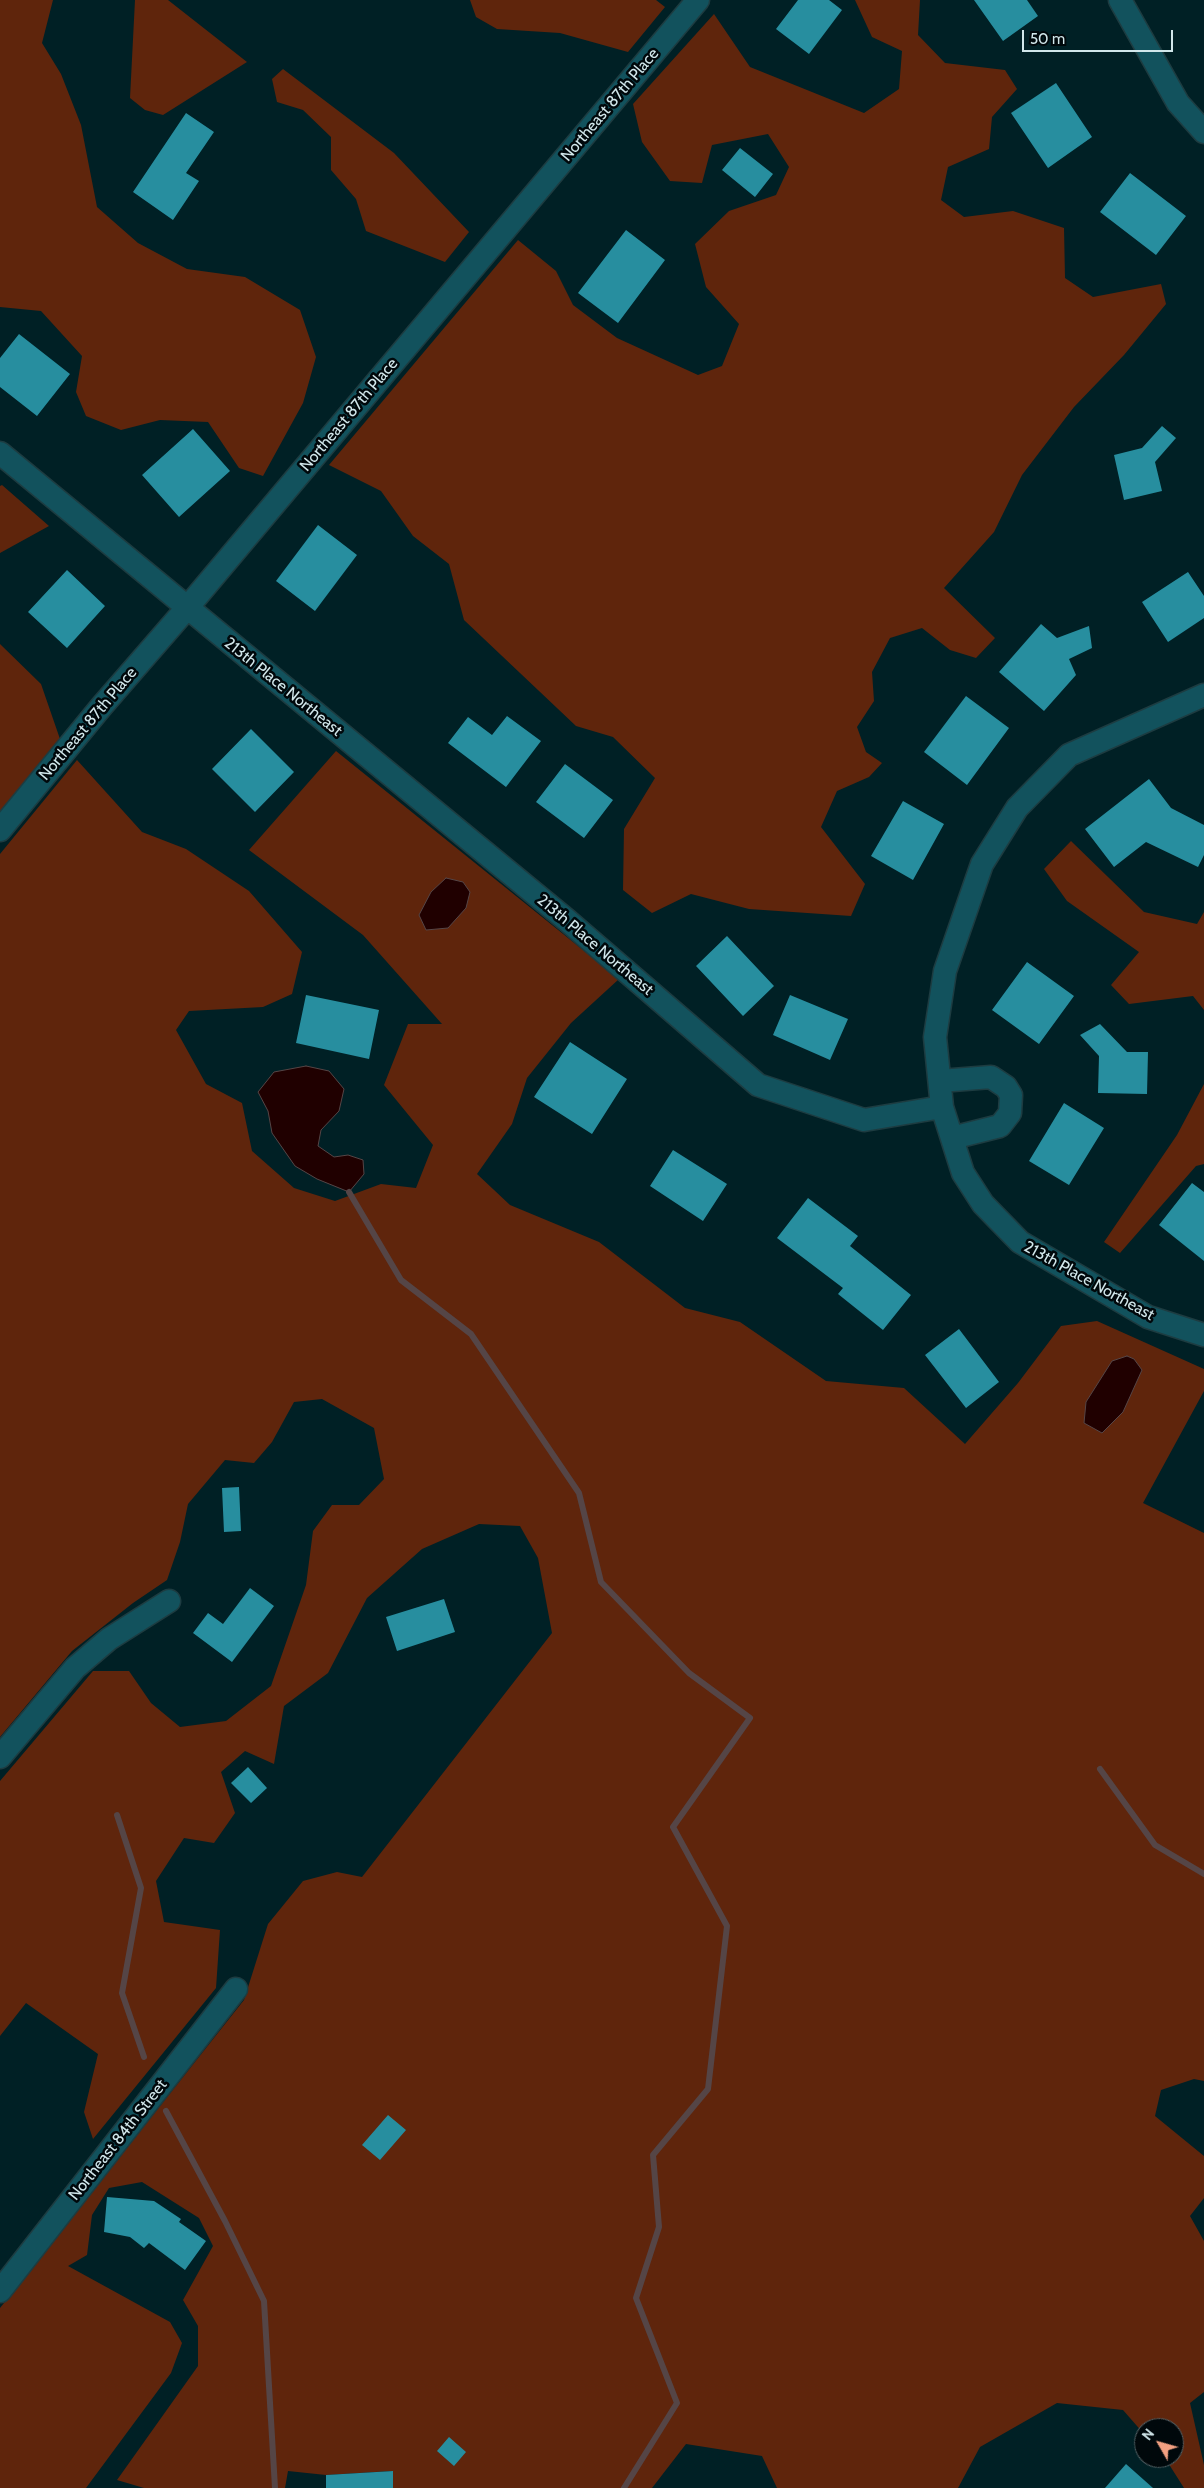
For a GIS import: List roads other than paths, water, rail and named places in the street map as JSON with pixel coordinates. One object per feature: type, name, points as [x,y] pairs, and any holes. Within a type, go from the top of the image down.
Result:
[{"type":"street","name":"Northeast 87th Place","points":[[0,830],[101,707],[187,608],[698,0]]},
{"type":"street","points":[[1123,1],[1178,103],[1204,132]]},
{"type":"street","name":"213th Place Northeast","points":[[0,453],[568,921],[758,1085],[864,1120],[942,1107],[963,1173],[983,1204],[1020,1242],[1148,1317],[1204,1335]]},
{"type":"street","points":[[942,1107],[935,1037],[945,970],[982,864],[1017,808],[1069,755],[1204,694]]},
{"type":"street","points":[[940,1082],[991,1077],[1000,1081],[1010,1095],[1010,1113],[1000,1126],[952,1138]]},
{"type":"street","points":[[0,1757],[75,1668],[109,1638],[169,1601]]},
{"type":"street","name":"Northeast 84th Street","points":[[0,2291],[236,1989]]},
{"type":"waterway","points":[[349,1192],[401,1280],[471,1334],[579,1493],[601,1582],[689,1673],[750,1718],[673,1827],[727,1926],[708,2089],[653,2155],[659,2227],[636,2298],[677,2403],[624,2488]]},
{"type":"waterway","points":[[1100,1769],[1155,1845],[1204,1874]]},
{"type":"waterway","points":[[117,1815],[141,1888],[122,1993],[144,2057]]},
{"type":"waterway","points":[[166,2111],[225,2221],[264,2301],[275,2488]]}]
